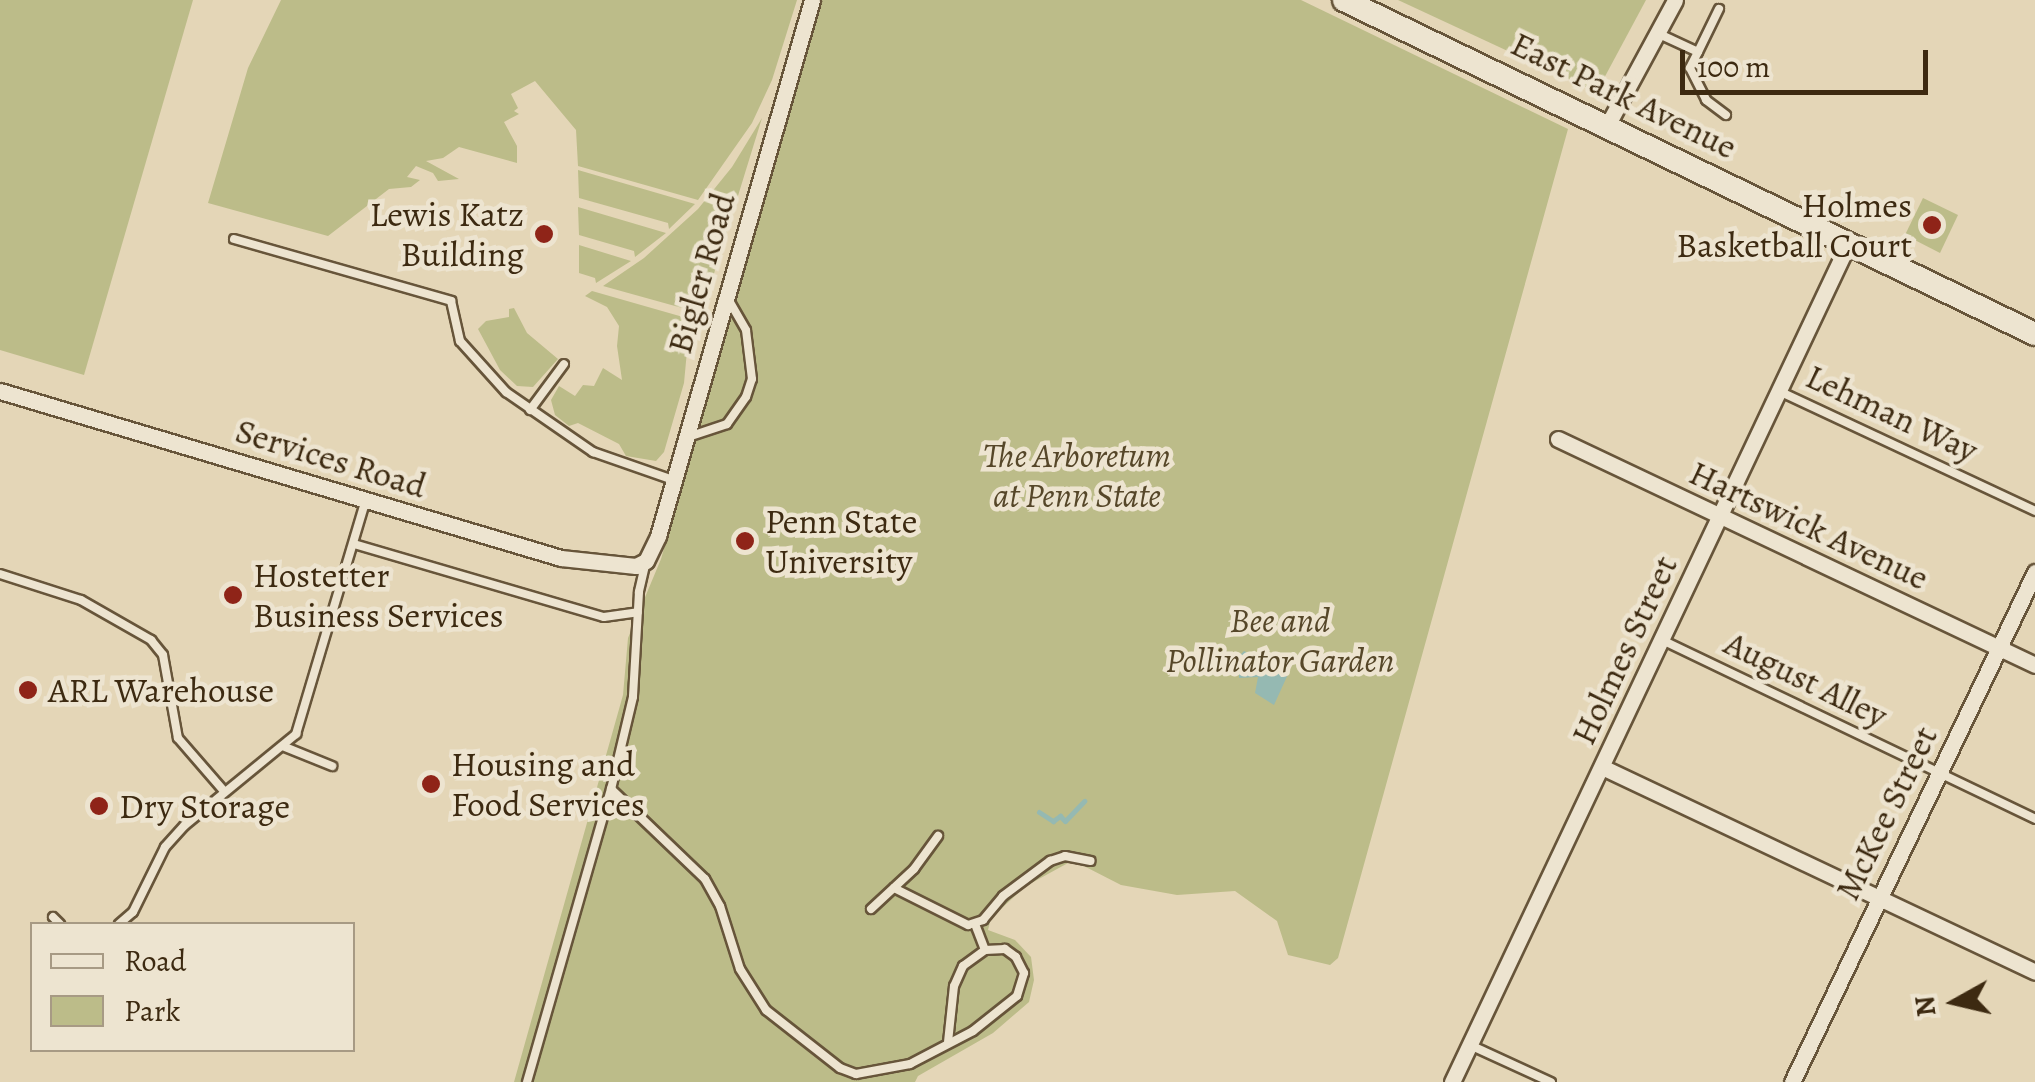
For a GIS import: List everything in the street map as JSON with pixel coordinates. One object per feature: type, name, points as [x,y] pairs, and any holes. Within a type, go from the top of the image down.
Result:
[{"type":"main road","name":"East Park Avenue","points":[[1344,0],[2035,334]]},
{"type":"street","name":"Bigler Road","points":[[646,561],[812,0]]},
{"type":"street","points":[[1607,126],[1675,0]]},
{"type":"street","name":"Holmes Street","points":[[1452,1082],[1849,242]]},
{"type":"street","name":"Services Road","points":[[0,391],[577,562],[628,566],[646,561]]},
{"type":"street","name":"Hartswick Avenue","points":[[1558,439],[2035,665]]},
{"type":"street","name":"McKee Street","points":[[1792,1082],[2035,572]]},
{"type":"street","points":[[1602,767],[2035,972]]},
{"type":"lane","points":[[1718,9],[1690,68],[1706,100],[1726,115]]},
{"type":"lane","points":[[1658,34],[1698,52]]},
{"type":"lane","points":[[234,239],[451,300],[460,341],[471,357],[530,410],[604,457],[673,480]]},
{"type":"lane","points":[[685,438],[727,424],[746,396],[752,379],[746,330],[726,296]]},
{"type":"lane","points":[[530,410],[564,364]]},
{"type":"lane","name":"Lehman Way","points":[[1780,390],[2035,512]]},
{"type":"lane","points":[[121,922],[133,912],[166,847],[223,790],[285,746],[301,720],[366,499]]},
{"type":"lane","points":[[354,544],[604,618],[638,612]]},
{"type":"lane","points":[[527,1082],[611,789],[633,696],[638,612],[646,561]]},
{"type":"lane","points":[[0,574],[82,600],[151,640],[163,655],[178,738],[223,790]]},
{"type":"lane","name":"August Alley","points":[[1662,640],[2035,819]]},
{"type":"lane","points":[[285,746],[332,766]]},
{"type":"lane","points":[[611,789],[705,880],[748,984],[766,1010],[817,1054],[856,1074],[884,1072],[910,1064],[973,1030],[1017,996],[1024,973],[1016,957],[1004,949],[985,950],[963,966],[954,986],[948,1042]]},
{"type":"lane","points":[[871,910],[938,836]]},
{"type":"lane","points":[[894,888],[960,924],[975,924],[1050,860],[1065,856],[1091,861]]},
{"type":"lane","points":[[53,917],[58,922]]},
{"type":"lane","points":[[975,924],[985,950]]},
{"type":"lane","points":[[1470,1044],[1551,1082]]},
{"type":"green space","points":[[0,0],[193,0],[84,375],[0,350]]},
{"type":"green space","points":[[281,0],[797,0],[772,80],[752,123],[698,200],[578,166],[576,130],[535,81],[511,94],[518,108],[514,111],[519,114],[504,122],[517,146],[517,163],[459,147],[443,158],[426,161],[459,179],[438,181],[433,173],[416,166],[407,177],[420,180],[411,187],[389,189],[328,236],[208,203],[248,68]]},
{"type":"green space","name":"The Arboretum at Penn State","points":[[822,0],[1301,0],[1568,129],[1338,958],[1330,965],[1288,955],[1277,921],[1235,891],[1177,895],[1121,885],[1080,864],[1068,863],[1026,886],[991,918],[988,930],[1015,940],[1031,957],[1034,980],[1029,1002],[993,1033],[918,1076],[915,1082],[514,1082],[623,695],[628,638],[661,559]]},
{"type":"green space","points":[[1398,0],[1646,0],[1602,82],[1592,90]]},
{"type":"green space","points":[[762,118],[708,293],[710,300],[702,299],[693,311],[603,286],[644,258],[698,209],[732,167]]},
{"type":"green space","points":[[578,170],[695,204],[669,229],[668,223],[579,198]]},
{"type":"green space","name":"Holmes Basketball Court","points":[[1923,198],[1958,215],[1940,253],[1905,235]]},
{"type":"green space","points":[[578,207],[666,233],[635,257],[634,251],[579,235]]},
{"type":"green space","points":[[579,245],[631,261],[596,283],[595,278],[579,273]]},
{"type":"green space","points":[[592,291],[690,319],[684,383],[664,452],[656,461],[626,456],[619,444],[578,423],[569,426],[555,415],[551,400],[559,386],[575,396],[583,385],[594,386],[603,368],[622,380],[617,346],[619,326],[607,307],[585,296]]},
{"type":"green space","points":[[514,308],[527,333],[558,359],[533,387],[517,386],[500,370],[478,329],[486,321],[509,317],[509,309]]},
{"type":"water","points":[[1244,651],[1265,662],[1285,664],[1289,672],[1274,705],[1255,693],[1258,677],[1239,678],[1239,656]]},
{"type":"waterway","points":[[1039,812],[1053,821],[1060,816],[1065,821],[1084,801]]},
{"type":"place","name":"Holmes Basketball Court","points":[[1932,225]]},
{"type":"place","name":"Lewis Katz Building","points":[[544,234]]},
{"type":"place","name":"Penn State University","points":[[745,541]]},
{"type":"place","name":"Hostetter Business Services","points":[[233,595]]},
{"type":"place","name":"ARL Warehouse","points":[[28,690]]},
{"type":"place","name":"Housing and Food Services","points":[[431,784]]},
{"type":"place","name":"Dry Storage","points":[[99,806]]},
{"type":"park label","name":"Bee and Pollinator Garden","points":[[1280,640]]}]
